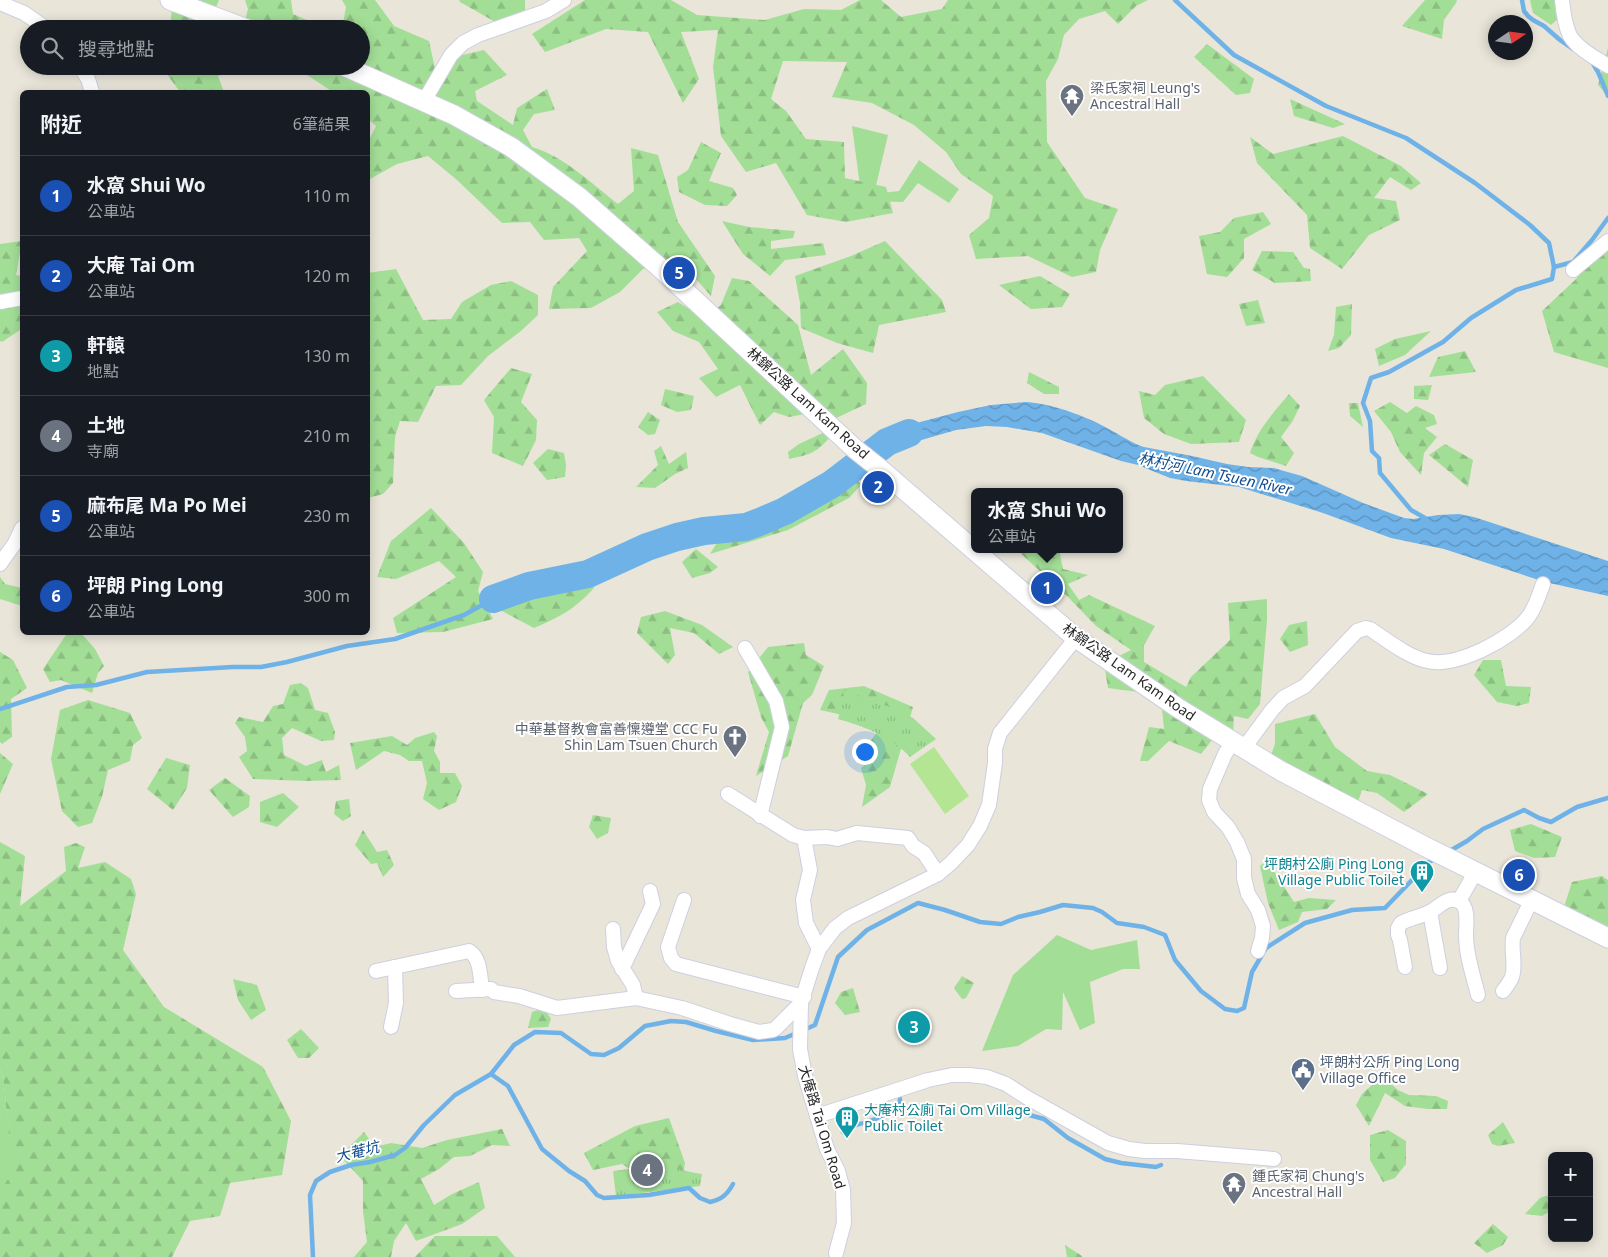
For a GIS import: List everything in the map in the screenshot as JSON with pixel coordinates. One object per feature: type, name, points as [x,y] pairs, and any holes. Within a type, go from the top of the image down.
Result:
[{"type":"main road","points":[[170,0],[223,20]]},
{"type":"main road","name":"林錦公路 Lam Kam Road","points":[[365,75],[454,115],[511,147],[583,200],[658,266],[855,448],[971,547]]},
{"type":"main road","name":"林錦公路 Lam Kam Road","points":[[978,553],[1076,638],[1178,708],[1238,745],[1281,771],[1426,847],[1608,938]]},
{"type":"street","points":[[424,101],[451,55],[463,43],[478,35],[546,11],[564,0]]},
{"type":"street","points":[[1562,0],[1570,36],[1582,48],[1608,66]]},
{"type":"street","points":[[0,3],[24,13],[34,20]]},
{"type":"street","points":[[86,75],[91,90]]},
{"type":"street","points":[[1574,270],[1608,241]]},
{"type":"street","points":[[0,302],[20,298]]},
{"type":"street","points":[[0,564],[20,532]]},
{"type":"street","points":[[1258,950],[1263,926],[1258,910],[1248,894],[1244,878],[1244,859],[1237,842],[1228,827],[1214,812],[1209,800],[1210,789],[1221,763],[1283,698],[1305,686],[1357,631],[1366,628],[1370,629],[1413,656],[1430,662],[1463,657],[1494,644],[1508,636],[1522,624],[1530,615],[1543,584]]},
{"type":"street","name":"大庵路 Tai Om Road","points":[[836,1253],[844,1222],[843,1190],[838,1171],[827,1149],[805,1076],[800,1050],[802,1000],[819,949],[835,928],[848,918],[938,874],[968,845],[980,826],[989,805],[995,764],[995,749],[1000,733],[1076,638]]},
{"type":"street","points":[[745,648],[776,701],[782,727],[760,816]]},
{"type":"street","points":[[728,794],[760,816],[794,835],[804,838],[826,837],[837,839],[857,832],[908,838],[914,846],[924,853],[938,874]]},
{"type":"street","points":[[804,838],[810,870],[803,900],[806,923],[819,949]]},
{"type":"street","points":[[1459,901],[1468,867]]},
{"type":"street","points":[[622,969],[653,904],[650,891]]},
{"type":"street","points":[[1503,991],[1512,976],[1514,965],[1513,938],[1532,899]]},
{"type":"street","points":[[456,991],[491,989],[494,992],[520,996],[557,1008],[636,998],[682,1008],[759,1032],[776,1028],[802,1000],[676,964],[670,958],[668,947],[684,900]]},
{"type":"street","points":[[1405,967],[1398,935],[1398,928],[1401,923],[1430,912],[1444,902],[1459,901],[1463,904],[1465,910],[1466,940],[1478,995]]},
{"type":"street","points":[[1430,912],[1440,968]]},
{"type":"street","points":[[613,929],[614,947],[618,961],[633,985],[636,998]]},
{"type":"street","points":[[376,971],[469,951],[478,960],[482,990]]},
{"type":"street","points":[[391,1027],[396,1003],[395,967]]},
{"type":"street","points":[[817,1116],[928,1080],[952,1075],[969,1075],[987,1077],[1006,1084],[1108,1143],[1129,1149],[1274,1159]]},
{"type":"green space","points":[[201,0],[219,0],[211,20],[171,20],[172,8],[199,7]]},
{"type":"green space","points":[[245,0],[291,0],[293,14],[307,20],[245,20],[248,9]]},
{"type":"green space","points":[[342,0],[375,0],[394,26],[429,41],[436,73],[458,56],[484,50],[507,75],[475,91],[477,101],[513,125],[517,108],[547,89],[555,110],[534,114],[523,130],[532,147],[544,151],[566,164],[618,204],[634,191],[631,148],[658,155],[678,222],[715,276],[711,296],[680,261],[643,269],[620,292],[591,308],[549,309],[553,287],[587,251],[579,238],[544,240],[530,222],[502,223],[457,180],[428,156],[397,164],[370,179],[370,138],[376,126],[370,121],[370,90],[330,90],[307,75],[370,75],[370,20],[344,20],[346,7]]},
{"type":"green space","points":[[459,0],[525,0],[525,10],[497,23]]},
{"type":"green space","points":[[585,0],[671,0],[697,15],[765,20],[804,9],[841,10],[860,0],[881,0],[901,17],[942,9],[948,0],[1148,0],[1136,6],[1118,24],[1105,11],[1079,19],[1064,35],[1058,59],[1046,81],[1047,142],[1085,198],[1118,209],[1100,250],[1096,272],[1072,277],[1028,256],[976,259],[969,235],[989,218],[993,196],[961,174],[946,152],[914,125],[872,103],[832,97],[847,62],[783,61],[771,99],[786,111],[806,139],[844,142],[845,178],[886,187],[893,213],[846,222],[807,215],[776,163],[746,172],[721,136],[713,67],[718,30],[681,32],[699,79],[683,103],[648,32],[606,29],[545,52],[532,34]]},
{"type":"green space","points":[[1425,0],[1457,0],[1444,20],[1442,39],[1402,26]]},
{"type":"green space","points":[[1530,0],[1554,0],[1560,6],[1561,16],[1551,25],[1533,13]]},
{"type":"green space","points":[[1207,44],[1254,79],[1250,93],[1236,95],[1194,57]]},
{"type":"green space","points":[[1608,48],[1608,96],[1598,85]]},
{"type":"green space","points":[[168,75],[221,75],[218,76],[223,90],[179,90]]},
{"type":"green space","points":[[1290,99],[1345,124],[1333,128],[1294,116]]},
{"type":"green space","points":[[852,126],[888,135],[874,194],[899,191],[919,160],[959,189],[949,203],[918,183],[903,202],[862,201]]},
{"type":"green space","points":[[1343,136],[1401,166],[1421,183],[1411,190],[1390,177],[1374,198],[1396,201],[1400,220],[1369,235],[1342,269],[1310,248],[1307,215],[1257,163],[1250,137],[1273,154]]},
{"type":"green space","points":[[701,142],[721,153],[709,181],[733,188],[737,195],[727,206],[705,205],[679,192],[677,177],[688,170]]},
{"type":"green space","points":[[1263,212],[1271,224],[1244,239],[1244,258],[1227,277],[1207,274],[1199,236],[1220,232],[1234,218]]},
{"type":"green space","points":[[722,221],[749,227],[795,231],[793,238],[771,241],[771,249],[823,243],[826,255],[785,260],[770,276],[743,254]]},
{"type":"green space","points":[[20,241],[16,275],[20,276],[20,330],[2,342],[0,341],[0,244]]},
{"type":"green space","points":[[885,241],[942,300],[946,312],[879,325],[873,353],[837,343],[801,328],[800,303],[795,276],[851,256]]},
{"type":"green space","points":[[1608,241],[1608,368],[1554,352],[1542,311],[1575,280]]},
{"type":"green space","points":[[1262,251],[1293,252],[1304,268],[1310,269],[1311,281],[1275,283],[1252,270]]},
{"type":"green space","points":[[396,269],[423,320],[451,319],[462,302],[491,285],[511,281],[538,295],[538,315],[521,331],[488,356],[461,385],[436,386],[418,422],[400,421],[395,437],[393,483],[383,494],[370,497],[370,273]]},
{"type":"green space","points":[[1040,276],[1070,294],[1062,307],[1031,309],[999,285]]},
{"type":"green space","points":[[732,278],[749,281],[798,325],[811,375],[843,349],[867,383],[866,404],[832,420],[805,414],[789,417],[774,412],[760,425],[740,385],[716,397],[699,378],[718,369],[699,342],[673,331],[657,312],[678,302],[704,318],[721,305]]},
{"type":"green space","points":[[1258,300],[1265,323],[1246,326],[1239,304]]},
{"type":"green space","points":[[1352,304],[1351,335],[1339,348],[1328,351],[1334,335],[1336,307]]},
{"type":"green space","points":[[1431,331],[1405,355],[1379,366],[1375,349],[1395,339]]},
{"type":"green space","points":[[1465,351],[1476,372],[1429,377],[1438,357]]},
{"type":"green space","points":[[511,368],[532,374],[521,402],[537,420],[536,440],[523,466],[492,453],[494,417],[484,400]]},
{"type":"green space","points":[[1029,372],[1059,387],[1059,394],[1044,394],[1027,383]]},
{"type":"green space","points":[[1203,376],[1246,420],[1239,442],[1191,444],[1164,434],[1144,418],[1139,391],[1155,395],[1165,385]]},
{"type":"green space","points":[[1432,385],[1428,400],[1414,399],[1414,386]]},
{"type":"green space","points":[[665,389],[694,396],[691,410],[677,412],[661,405]]},
{"type":"green space","points":[[1289,394],[1300,406],[1292,422],[1281,437],[1294,453],[1286,466],[1250,453],[1261,429]]},
{"type":"green space","points":[[1390,402],[1407,413],[1416,406],[1434,415],[1437,424],[1425,428],[1437,437],[1424,453],[1421,475],[1400,452],[1391,432],[1374,411]]},
{"type":"green space","points":[[1349,403],[1358,403],[1363,427],[1350,416]]},
{"type":"green space","points":[[648,412],[660,420],[655,434],[648,435],[638,427]]},
{"type":"green space","points":[[827,431],[832,435],[822,446],[808,454],[789,459],[788,452],[799,444]]},
{"type":"green space","points":[[1445,444],[1473,460],[1468,487],[1429,455]]},
{"type":"green space","points":[[661,446],[669,464],[686,452],[688,468],[675,474],[655,488],[636,487],[658,465],[654,451]]},
{"type":"green space","points":[[548,449],[564,453],[565,477],[547,480],[533,463]]},
{"type":"green space","points":[[856,477],[861,485],[849,498],[788,530],[710,554],[718,541],[749,536]]},
{"type":"green space","points":[[431,508],[464,543],[483,572],[478,591],[493,619],[443,632],[397,633],[393,618],[456,577],[439,561],[396,579],[377,577],[391,541]]},
{"type":"green space","points":[[696,549],[718,567],[710,573],[692,578],[682,562]]},
{"type":"green space","points":[[1020,553],[1060,553],[1063,569],[1088,575],[1068,584],[1079,600],[1089,595],[1155,626],[1144,645],[1144,662],[1186,687],[1191,677],[1230,640],[1228,603],[1267,599],[1260,704],[1248,719],[1234,716],[1233,735],[1213,739],[1201,754],[1169,741],[1148,761],[1140,761],[1149,727],[1164,729],[1162,709],[1146,693],[1108,688],[1105,669],[1115,658],[1131,650],[1096,626]]},
{"type":"green space","points":[[0,577],[5,584],[20,588],[20,605],[0,599]]},
{"type":"green space","points":[[589,580],[594,588],[580,602],[559,616],[534,628],[498,609],[562,584]]},
{"type":"green space","points":[[665,611],[702,625],[733,647],[719,654],[694,633],[670,628],[675,655],[668,664],[637,633],[641,617]]},
{"type":"green space","points":[[1307,621],[1308,645],[1290,652],[1280,639],[1289,625]]},
{"type":"green space","points":[[66,635],[83,635],[95,649],[104,666],[98,673],[92,693],[61,680],[50,682],[43,669]]},
{"type":"green space","points":[[804,643],[806,655],[824,666],[812,695],[803,703],[788,756],[756,776],[769,732],[761,717],[748,672],[768,647]]},
{"type":"green space","points":[[0,652],[13,660],[27,688],[11,699],[12,737],[2,744],[0,742]]},
{"type":"green space","points":[[1483,660],[1501,660],[1506,686],[1531,687],[1529,703],[1517,706],[1497,702],[1474,675]]},
{"type":"green space","points":[[301,683],[308,688],[315,710],[328,713],[335,732],[334,740],[321,741],[292,728],[282,738],[284,755],[306,766],[322,760],[326,772],[339,765],[341,780],[253,779],[239,757],[247,751],[245,737],[235,723],[239,717],[263,722],[273,706],[283,704],[290,685]]},
{"type":"green space","points":[[864,686],[913,707],[890,787],[862,807],[866,785],[861,768],[878,753],[864,749],[882,726],[865,720],[820,710],[829,690]]},
{"type":"green space","points":[[844,690],[898,710],[913,718],[936,739],[910,757],[895,743],[886,738],[868,729],[838,719]]},
{"type":"green space","points":[[88,700],[130,713],[142,738],[133,745],[130,761],[108,770],[102,797],[92,823],[78,827],[62,811],[51,759],[60,710]]},
{"type":"green space","points":[[1315,714],[1335,747],[1367,771],[1390,775],[1428,794],[1404,812],[1377,793],[1362,790],[1357,805],[1270,758],[1275,744],[1275,724]]},
{"type":"green space","points":[[434,732],[437,736],[434,751],[440,762],[440,773],[455,773],[462,786],[456,802],[439,810],[423,799],[427,783],[422,761],[409,761],[400,755],[384,751],[356,770],[350,743],[392,736],[407,745],[415,738]]},
{"type":"green space","points":[[934,747],[969,796],[945,814],[910,764]]},
{"type":"green space","points":[[0,753],[13,764],[0,794]]},
{"type":"green space","points":[[166,758],[190,765],[187,788],[173,810],[147,789]]},
{"type":"green space","points":[[225,778],[250,796],[249,807],[233,817],[209,790]]},
{"type":"green space","points":[[283,793],[299,807],[277,827],[260,822],[260,802]]},
{"type":"green space","points":[[349,799],[351,816],[343,821],[334,814],[336,801]]},
{"type":"green space","points":[[593,815],[611,818],[608,833],[597,839],[589,827]]},
{"type":"green space","points":[[1531,824],[1562,837],[1555,857],[1534,858],[1515,851],[1510,830]]},
{"type":"green space","points":[[363,830],[377,852],[387,850],[394,865],[383,877],[377,863],[371,864],[355,845]]},
{"type":"green space","points":[[0,842],[25,856],[20,906],[66,871],[64,847],[76,843],[85,847],[78,868],[105,862],[131,879],[136,894],[123,950],[164,1007],[263,1067],[291,1121],[282,1175],[230,1183],[220,1216],[190,1221],[172,1257],[0,1257],[0,1190],[13,1173],[3,1076],[0,1070]]},
{"type":"green space","points":[[1267,860],[1294,902],[1309,898],[1336,900],[1327,909],[1302,912],[1298,922],[1279,930],[1268,903],[1260,866]]},
{"type":"green space","points":[[1602,876],[1608,880],[1608,948],[1589,938],[1564,907],[1572,882]]},
{"type":"green space","points":[[1057,935],[1091,950],[1137,940],[1140,969],[1123,969],[1090,982],[1095,1023],[1080,1030],[1063,992],[1062,1030],[1046,1029],[1018,1046],[982,1051],[1013,975]]},
{"type":"green space","points":[[962,976],[974,983],[966,998],[962,999],[954,988]]},
{"type":"green space","points":[[233,979],[257,985],[266,1010],[251,1020],[238,1000]]},
{"type":"green space","points":[[853,988],[860,1012],[845,1015],[835,1003],[841,992]]},
{"type":"green space","points":[[544,1008],[551,1019],[548,1027],[528,1028],[532,1012]]},
{"type":"green space","points":[[301,1029],[319,1048],[309,1058],[298,1058],[287,1040]]},
{"type":"green space","points":[[0,1070],[3,1076],[14,1174],[0,1190]]},
{"type":"green space","points":[[1382,1076],[1398,1090],[1409,1095],[1436,1096],[1448,1101],[1447,1109],[1405,1106],[1385,1093],[1369,1126],[1356,1105],[1362,1094]]},
{"type":"green space","points":[[669,1118],[685,1163],[683,1175],[651,1182],[622,1164],[593,1170],[584,1153],[635,1126]]},
{"type":"green space","points":[[1503,1122],[1515,1143],[1498,1146],[1492,1144],[1488,1135]]},
{"type":"green space","points":[[502,1129],[510,1146],[492,1145],[470,1156],[454,1157],[439,1169],[421,1179],[434,1205],[452,1194],[479,1182],[485,1208],[462,1224],[416,1241],[406,1223],[394,1241],[391,1257],[354,1257],[367,1242],[363,1211],[363,1181],[340,1156],[364,1132],[375,1147],[391,1143],[422,1148],[447,1140]]},
{"type":"green space","points":[[1388,1130],[1406,1141],[1406,1164],[1395,1178],[1383,1182],[1370,1160],[1370,1135]]},
{"type":"green space","points":[[653,1164],[702,1174],[700,1186],[616,1196],[613,1171],[646,1167]]},
{"type":"green space","points":[[1548,1195],[1548,1212],[1542,1216],[1525,1214],[1540,1198]]},
{"type":"green space","points":[[1493,1224],[1508,1237],[1503,1245],[1487,1253],[1474,1243]]},
{"type":"green space","points":[[435,1236],[497,1236],[515,1257],[415,1257]]},
{"type":"green space","points":[[1065,1245],[1082,1256],[1082,1257],[1067,1257]]},
{"type":"water","points":[[1037,403],[1072,413],[1106,427],[1133,443],[1144,447],[1227,464],[1274,468],[1302,476],[1363,503],[1404,518],[1413,519],[1459,514],[1474,517],[1608,561],[1608,596],[1545,582],[1444,549],[1391,538],[1323,513],[1239,487],[1170,478],[1138,465],[1121,461],[1042,433],[1007,427],[986,426],[956,430],[887,450],[877,450],[873,442],[881,434],[958,412],[991,405]]},
{"type":"waterway","points":[[1175,0],[1234,55],[1326,106],[1406,138],[1475,183],[1530,225],[1549,243],[1554,267],[1552,279],[1516,290],[1471,318],[1443,342],[1389,372],[1371,378],[1363,403],[1370,421],[1372,451],[1379,458],[1380,473],[1411,510],[1427,521]]},
{"type":"waterway","points":[[1522,0],[1524,11],[1528,16],[1573,49]]},
{"type":"waterway","points":[[1592,62],[1608,96]]},
{"type":"waterway","points":[[1554,267],[1573,262],[1608,218]]},
{"type":"waterway","name":"林村河 Lam Tsuen River","points":[[493,599],[529,586],[588,574],[647,547],[677,537],[704,531],[746,527],[762,521],[785,511],[832,484],[887,442],[909,433]]},
{"type":"waterway","points":[[0,709],[67,687],[96,685],[147,672],[261,667],[347,646],[395,639],[464,615],[493,599]]},
{"type":"waterway","points":[[1448,852],[1483,829],[1524,810],[1551,822],[1577,807],[1608,798]]},
{"type":"waterway","name":"大菴坑","points":[[313,1257],[310,1195],[316,1181],[330,1172],[351,1165],[395,1155],[405,1148],[424,1125],[455,1095],[491,1074],[514,1045],[535,1032],[561,1033],[591,1054],[604,1055],[619,1048],[645,1026],[671,1021],[686,1022],[753,1040],[785,1038],[815,1025],[838,957],[867,930],[918,903],[980,922],[1001,924],[1018,917],[1063,905],[1093,908],[1117,923],[1144,927],[1165,935],[1175,960],[1201,991],[1225,1009],[1237,1011],[1244,1008],[1252,972],[1266,948],[1305,923],[1352,910],[1385,908],[1413,879],[1419,867],[1437,858]]},
{"type":"waterway","points":[[491,1074],[508,1086],[542,1149],[569,1171],[585,1181],[597,1195],[604,1198],[649,1195],[689,1188],[700,1198],[710,1202],[724,1196],[733,1184]]},
{"type":"waterway","points":[[843,1132],[844,1128],[867,1122],[885,1114],[899,1105],[900,1099]]},
{"type":"waterway","points":[[1005,1105],[1011,1110],[1044,1119],[1068,1138],[1105,1159],[1156,1167],[1161,1165]]},
{"type":"place","name":"梁氏家祠 Leung's Ancestral Hall","points":[[1072,117]]},
{"type":"place","name":"麻布尾 Ma Po Mei","points":[[679,273]]},
{"type":"place","name":"大庵 Tai Om","points":[[878,487]]},
{"type":"place","name":"水窩 Shui Wo","points":[[1047,588]]},
{"type":"place","name":"中華基督教會富善懍遵堂 CCC Fu Shin Lam Tsuen Church","points":[[735,758]]},
{"type":"place","name":"坪朗 Ping Long","points":[[1519,875]]},
{"type":"place","name":"坪朗村公廁 Ping Long Village Public Toilet","points":[[1422,893]]},
{"type":"place","name":"軒轅","points":[[914,1027]]},
{"type":"place","name":"坪朗村公所 Ping Long Village Office","points":[[1303,1091]]},
{"type":"place","name":"大庵村公廁 Tai Om Village Public Toilet","points":[[847,1139]]},
{"type":"place","name":"土地","points":[[647,1170]]},
{"type":"place","name":"鍾氏家祠 Chung's Ancestral Hall","points":[[1234,1205]]}]
